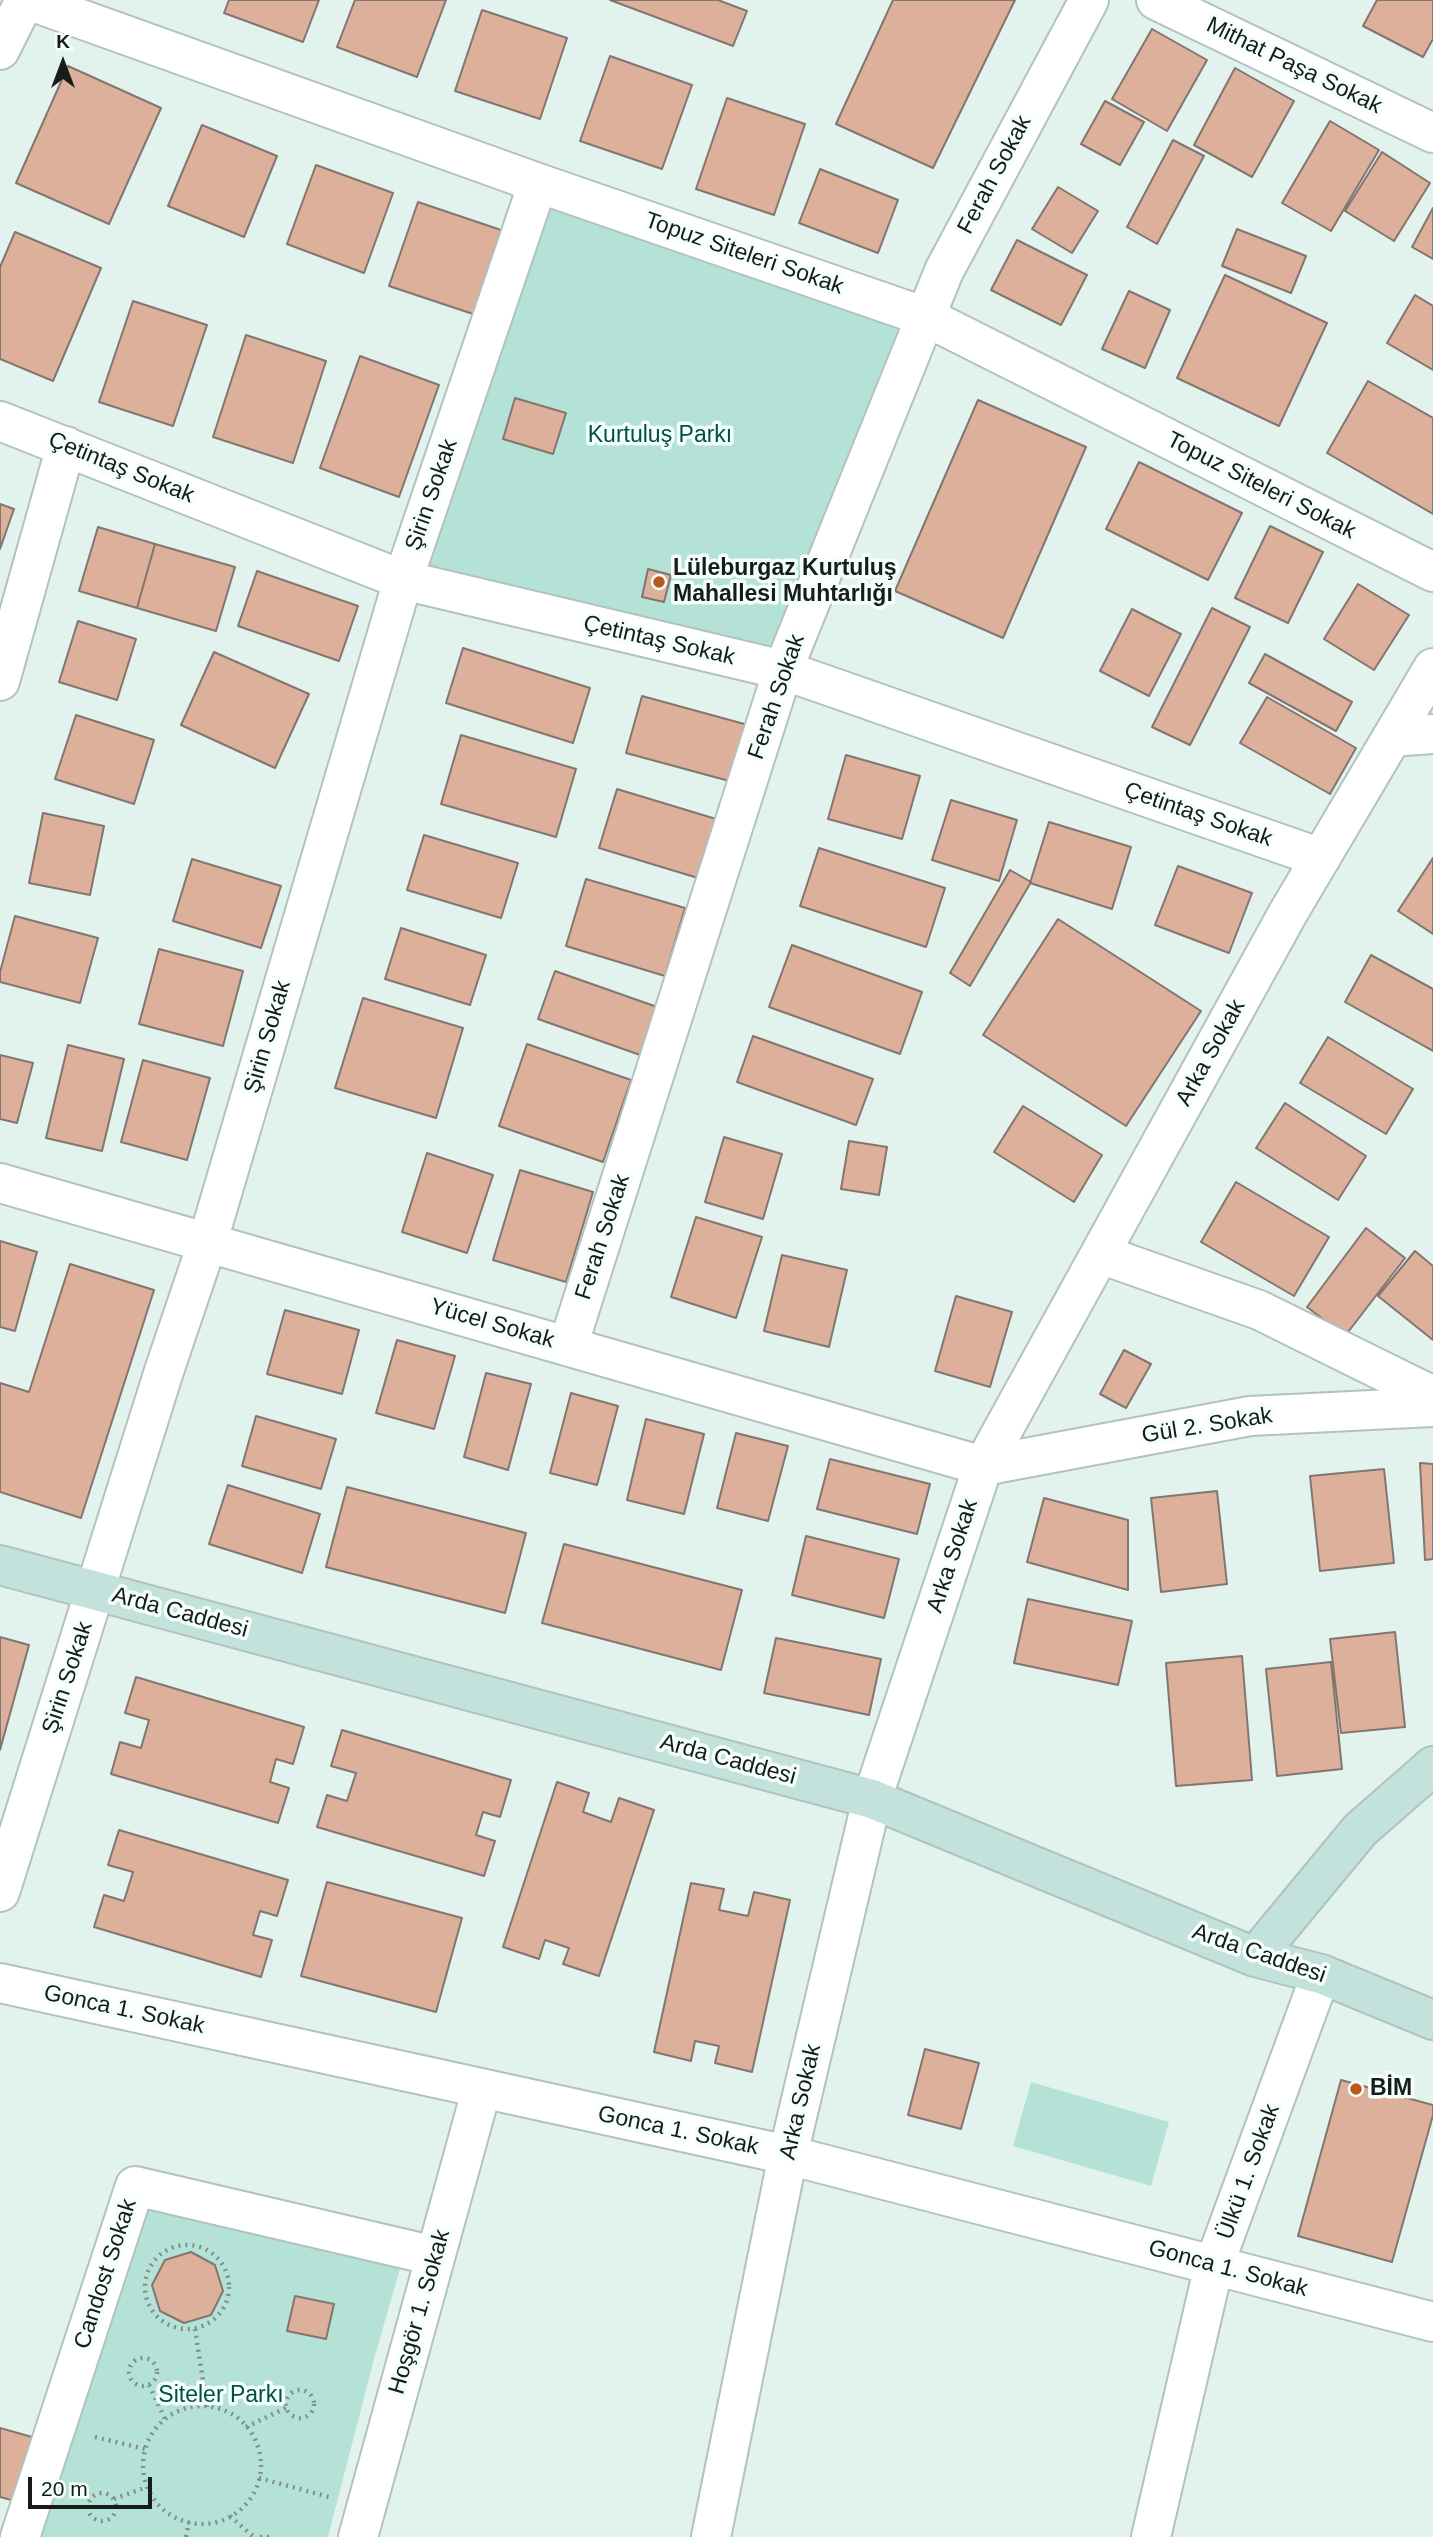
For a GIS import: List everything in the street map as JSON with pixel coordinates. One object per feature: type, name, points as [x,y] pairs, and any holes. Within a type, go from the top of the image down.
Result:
[{"type":"street","points":[[0,50],[27,0]]},
{"type":"street","name":"Topuz Siteleri Sokak","points":[[27,0],[538,183],[926,317],[1433,572]]},
{"type":"street","name":"Ferah Sokak","points":[[568,1346],[783,670],[944,271],[1088,0]]},
{"type":"street","name":"Mithat Paşa Sokak","points":[[1156,0],[1433,133]]},
{"type":"street","name":"Şirin Sokak","points":[[0,1892],[164,1371],[207,1244],[403,580],[538,183]]},
{"type":"street","name":"Çetintaş Sokak","points":[[0,421],[403,580],[783,670],[1321,858]]},
{"type":"street","points":[[0,681],[66,446]]},
{"type":"street","name":"Arka Sokak","points":[[711,2537],[788,2155],[873,1799],[983,1466],[1321,858],[1433,668]]},
{"type":"street","points":[[1392,737],[1433,734]]},
{"type":"street","name":"Yücel Sokak","points":[[0,1183],[983,1466]]},
{"type":"street","points":[[1100,1254],[1259,1310],[1433,1396]]},
{"type":"street","name":"Gül 2. Sokak","points":[[983,1466],[1250,1416],[1433,1407]]},
{"type":"street","name":"Arda Caddesi","points":[[0,1565],[873,1799],[1255,1957],[1321,1974],[1433,2020]]},
{"type":"street","points":[[1255,1957],[1360,1830],[1433,1766]]},
{"type":"street","name":"Ülkü 1. Sokak","points":[[1151,2537],[1214,2265],[1321,1974]]},
{"type":"street","name":"Gonca 1. Sokak","points":[[0,1983],[788,2155],[1433,2322]]},
{"type":"street","name":"Hoşgör 1. Sokak","points":[[362,2521],[482,2088]]},
{"type":"street","name":"Candost Sokak","points":[[20,2537],[135,2186],[435,2256]]},
{"type":"path","points":[[185,2245],[198,2247],[218,2260],[229,2283],[224,2307],[206,2324],[195,2329],[170,2326],[151,2310],[146,2298],[147,2274],[153,2263],[162,2254],[185,2245]]},
{"type":"path","points":[[195,2329],[207,2407]]},
{"type":"path","points":[[146,2357],[154,2363],[156,2377],[149,2385],[135,2384],[128,2375],[130,2366],[136,2359],[146,2357]]},
{"type":"path","points":[[149,2385],[165,2419]]},
{"type":"path","points":[[299,2390],[309,2392],[314,2401],[311,2414],[302,2418],[292,2416],[286,2408],[287,2399],[299,2390]]},
{"type":"path","points":[[207,2407],[230,2414],[246,2427],[259,2451],[259,2478],[251,2497],[241,2509],[212,2523],[190,2522],[166,2512],[155,2501],[147,2487],[143,2471],[145,2449],[157,2427],[165,2419],[183,2409],[207,2407]]},
{"type":"path","points":[[246,2427],[286,2408]]},
{"type":"path","points":[[56,2427],[145,2449]]},
{"type":"path","points":[[259,2478],[362,2521]]},
{"type":"path","points":[[114,2499],[117,2508],[112,2518],[104,2522],[90,2515],[88,2506],[92,2497],[100,2493],[114,2499],[147,2487]]},
{"type":"path","points":[[230,2516],[254,2537]]},
{"type":"path","points":[[186,2537],[190,2522]]},
{"type":"path","points":[[260,2537],[274,2537]]},
{"type":"green space","name":"Kurtuluş Parkı","points":[[545,205],[900,324],[771,650],[425,566]]},
{"type":"green space","points":[[1031,2082],[1169,2122],[1151,2186],[1013,2146]]},
{"type":"green space","name":"Siteler Parkı","points":[[140,2201],[401,2265],[328,2537],[34,2535]]},
{"type":"building","points":[[229,0],[319,0],[303,42],[224,13]]},
{"type":"building","points":[[355,0],[446,0],[417,77],[337,47]]},
{"type":"building","points":[[610,0],[718,0],[747,11],[733,46]]},
{"type":"building","points":[[893,0],[1015,0],[933,168],[836,124]]},
{"type":"building","points":[[1377,0],[1433,0],[1433,39],[1423,57],[1363,26]]},
{"type":"building","points":[[482,10],[567,38],[540,119],[455,91]]},
{"type":"building","points":[[1152,29],[1207,60],[1167,131],[1112,99]]},
{"type":"building","points":[[610,56],[692,85],[662,169],[580,141]]},
{"type":"building","points":[[68,66],[161,108],[109,224],[16,183]]},
{"type":"building","points":[[1235,68],[1294,101],[1252,177],[1194,145]]},
{"type":"building","points":[[727,98],[805,124],[774,215],[696,189]]},
{"type":"building","points":[[1105,101],[1144,122],[1120,165],[1081,144]]},
{"type":"building","points":[[1330,121],[1379,150],[1331,231],[1282,203]]},
{"type":"building","points":[[202,125],[277,156],[244,237],[168,206]]},
{"type":"building","points":[[1173,140],[1204,156],[1157,244],[1127,227]]},
{"type":"building","points":[[1382,152],[1430,183],[1394,241],[1345,211]]},
{"type":"building","points":[[316,165],[393,193],[364,273],[287,244]]},
{"type":"building","points":[[820,169],[898,200],[878,253],[799,223]]},
{"type":"building","points":[[1058,187],[1098,211],[1072,253],[1032,229]]},
{"type":"building","points":[[418,202],[501,230],[473,314],[389,286]]},
{"type":"building","points":[[1433,208],[1433,259],[1412,247]]},
{"type":"building","points":[[1237,229],[1306,256],[1291,293],[1222,266]]},
{"type":"building","points":[[15,232],[101,268],[53,381],[0,359],[0,267]]},
{"type":"building","points":[[1017,240],[1087,275],[1061,325],[991,290]]},
{"type":"building","points":[[1225,275],[1327,323],[1279,426],[1177,378]]},
{"type":"building","points":[[1129,291],[1170,310],[1145,368],[1102,349]]},
{"type":"building","points":[[1415,295],[1433,306],[1433,370],[1387,343]]},
{"type":"building","points":[[133,301],[207,325],[173,426],[99,402]]},
{"type":"building","points":[[246,335],[326,361],[293,463],[213,437]]},
{"type":"building","points":[[360,356],[439,385],[399,497],[320,468]]},
{"type":"building","points":[[1368,381],[1433,418],[1433,514],[1327,453]]},
{"type":"building","points":[[515,398],[566,413],[553,454],[503,439]]},
{"type":"building","points":[[978,400],[1086,447],[1003,638],[895,591]]},
{"type":"building","points":[[1139,462],[1242,513],[1208,580],[1106,529]]},
{"type":"building","points":[[0,504],[14,509],[0,549]]},
{"type":"building","points":[[1270,526],[1323,552],[1288,623],[1235,598]]},
{"type":"building","points":[[98,527],[155,544],[137,608],[79,591]]},
{"type":"building","points":[[155,544],[235,567],[216,631],[137,608]]},
{"type":"building","points":[[648,569],[671,575],[664,602],[642,597]]},
{"type":"building","points":[[257,571],[358,606],[339,661],[238,626]]},
{"type":"building","points":[[1358,584],[1409,615],[1374,670],[1324,639]]},
{"type":"building","points":[[1212,608],[1250,627],[1190,745],[1152,727]]},
{"type":"building","points":[[1132,609],[1181,634],[1149,696],[1100,671]]},
{"type":"building","points":[[78,621],[136,639],[117,700],[59,682]]},
{"type":"building","points":[[463,648],[590,688],[573,743],[446,703]]},
{"type":"building","points":[[214,652],[309,694],[275,768],[181,725]]},
{"type":"building","points":[[1265,654],[1352,702],[1336,731],[1249,683]]},
{"type":"building","points":[[642,696],[748,725],[733,782],[626,753]]},
{"type":"building","points":[[1267,697],[1356,748],[1330,794],[1240,743]]},
{"type":"building","points":[[76,715],[154,740],[134,804],[55,779]]},
{"type":"building","points":[[461,735],[576,769],[556,837],[441,804]]},
{"type":"building","points":[[846,755],[920,776],[902,839],[828,819]]},
{"type":"building","points":[[617,789],[716,819],[698,878],[599,848]]},
{"type":"building","points":[[951,800],[1017,820],[999,881],[932,860]]},
{"type":"building","points":[[43,813],[104,826],[90,895],[29,883]]},
{"type":"building","points":[[1049,822],[1131,847],[1112,909],[1030,883]]},
{"type":"building","points":[[424,835],[518,863],[501,918],[407,890]]},
{"type":"building","points":[[819,848],[945,888],[926,947],[800,906]]},
{"type":"building","points":[[1433,858],[1433,934],[1398,911]]},
{"type":"building","points":[[192,859],[281,886],[261,948],[173,921]]},
{"type":"building","points":[[1178,866],[1252,893],[1229,953],[1155,925]]},
{"type":"building","points":[[1010,870],[1031,882],[970,986],[950,973]]},
{"type":"building","points":[[586,879],[685,908],[665,976],[566,946]]},
{"type":"building","points":[[15,916],[98,938],[80,1003],[0,982],[0,972]]},
{"type":"building","points":[[1058,919],[1201,1011],[1126,1126],[983,1035]]},
{"type":"building","points":[[401,928],[486,955],[470,1005],[385,979]]},
{"type":"building","points":[[792,945],[922,992],[900,1054],[769,1007]]},
{"type":"building","points":[[159,949],[243,971],[223,1046],[139,1024]]},
{"type":"building","points":[[1371,955],[1433,989],[1433,1051],[1345,1002]]},
{"type":"building","points":[[555,971],[660,1008],[643,1056],[538,1019]]},
{"type":"building","points":[[363,998],[463,1028],[436,1118],[335,1088]]},
{"type":"building","points":[[753,1036],[873,1079],[856,1125],[737,1082]]},
{"type":"building","points":[[1328,1037],[1413,1089],[1386,1134],[1300,1083]]},
{"type":"building","points":[[527,1044],[631,1080],[603,1162],[499,1126]]},
{"type":"building","points":[[68,1045],[124,1059],[102,1151],[46,1138]]},
{"type":"building","points":[[0,1055],[33,1063],[17,1123],[0,1119]]},
{"type":"building","points":[[143,1060],[210,1078],[187,1160],[121,1142]]},
{"type":"building","points":[[1285,1103],[1366,1156],[1338,1200],[1256,1148]]},
{"type":"building","points":[[1023,1106],[1102,1155],[1074,1202],[994,1152]]},
{"type":"building","points":[[724,1137],[782,1154],[763,1219],[705,1202]]},
{"type":"building","points":[[849,1141],[887,1147],[879,1195],[841,1189]]},
{"type":"building","points":[[427,1153],[493,1175],[467,1253],[402,1232]]},
{"type":"building","points":[[520,1170],[593,1192],[566,1282],[493,1260]]},
{"type":"building","points":[[1236,1182],[1329,1237],[1294,1296],[1201,1242]]},
{"type":"building","points":[[696,1217],[762,1237],[736,1318],[671,1297]]},
{"type":"building","points":[[1366,1228],[1405,1258],[1345,1336],[1307,1307]]},
{"type":"building","points":[[0,1241],[37,1252],[15,1331],[0,1327]]},
{"type":"building","points":[[1415,1251],[1433,1266],[1433,1340],[1378,1296]]},
{"type":"building","points":[[782,1255],[847,1270],[829,1347],[764,1331]]},
{"type":"building","points":[[70,1264],[154,1290],[81,1518],[0,1492],[0,1383],[29,1392]]},
{"type":"building","points":[[956,1296],[1012,1312],[990,1387],[935,1371]]},
{"type":"building","points":[[285,1310],[359,1330],[342,1394],[267,1374]]},
{"type":"building","points":[[397,1340],[455,1356],[434,1429],[376,1413]]},
{"type":"building","points":[[1124,1350],[1151,1364],[1126,1408],[1100,1394]]},
{"type":"building","points":[[486,1373],[531,1384],[508,1470],[464,1457]]},
{"type":"building","points":[[571,1393],[618,1406],[597,1485],[550,1473]]},
{"type":"building","points":[[256,1416],[336,1439],[321,1489],[242,1466]]},
{"type":"building","points":[[646,1419],[704,1434],[684,1514],[627,1500]]},
{"type":"building","points":[[736,1433],[788,1446],[768,1521],[717,1508]]},
{"type":"building","points":[[830,1459],[930,1484],[917,1534],[817,1509]]},
{"type":"building","points":[[1420,1463],[1433,1464],[1433,1559],[1425,1560]]},
{"type":"building","points":[[1384,1469],[1394,1563],[1320,1571],[1310,1476]]},
{"type":"building","points":[[228,1485],[320,1514],[302,1573],[209,1544]]},
{"type":"building","points":[[347,1487],[526,1533],[505,1613],[326,1567]]},
{"type":"building","points":[[1217,1491],[1227,1584],[1161,1592],[1151,1498]]},
{"type":"building","points":[[1044,1498],[1128,1520],[1128,1590],[1027,1562]]},
{"type":"building","points":[[806,1536],[899,1559],[884,1618],[792,1595]]},
{"type":"building","points":[[564,1544],[742,1590],[721,1670],[542,1623]]},
{"type":"building","points":[[1028,1599],[1132,1621],[1118,1685],[1014,1663]]},
{"type":"building","points":[[1395,1632],[1405,1727],[1341,1733],[1330,1639]]},
{"type":"building","points":[[0,1637],[29,1645],[0,1750]]},
{"type":"building","points":[[776,1638],[881,1659],[869,1715],[764,1693]]},
{"type":"building","points":[[1242,1656],[1252,1780],[1176,1786],[1166,1663]]},
{"type":"building","points":[[1331,1662],[1342,1769],[1277,1776],[1266,1669]]},
{"type":"building","points":[[136,1677],[304,1727],[293,1764],[276,1759],[270,1782],[289,1788],[278,1823],[111,1774],[120,1742],[141,1748],[149,1720],[125,1713]]},
{"type":"building","points":[[342,1730],[511,1780],[500,1817],[483,1812],[476,1835],[495,1841],[484,1876],[317,1827],[327,1795],[347,1801],[356,1773],[331,1766]]},
{"type":"building","points":[[557,1782],[589,1793],[583,1812],[611,1822],[619,1798],[654,1810],[599,1976],[563,1964],[569,1948],[545,1940],[539,1959],[503,1947]]},
{"type":"building","points":[[119,1830],[288,1880],[277,1916],[260,1911],[253,1935],[272,1940],[261,1977],[94,1927],[104,1895],[124,1901],[133,1872],[108,1865]]},
{"type":"building","points":[[327,1882],[462,1918],[436,2012],[301,1976]]},
{"type":"building","points":[[691,1883],[724,1889],[719,1910],[748,1916],[754,1892],[790,1900],[752,2072],[715,2063],[719,2046],[695,2041],[691,2061],[654,2052]]},
{"type":"building","points":[[925,2049],[979,2063],[961,2129],[908,2115]]},
{"type":"building","points":[[1341,2080],[1433,2105],[1433,2115],[1392,2262],[1298,2236]]},
{"type":"building","points":[[191,2252],[215,2265],[223,2291],[211,2315],[184,2323],[160,2311],[152,2285],[165,2260]]},
{"type":"building","points":[[295,2296],[334,2304],[326,2339],[287,2331]]},
{"type":"building","points":[[0,2428],[32,2437],[15,2501],[0,2497]]},
{"type":"place","name":"Lüleburgaz Kurtuluş Mahallesi Muhtarlığı","points":[[659,582]]},
{"type":"place","name":"BİM","points":[[1356,2089]]}]
